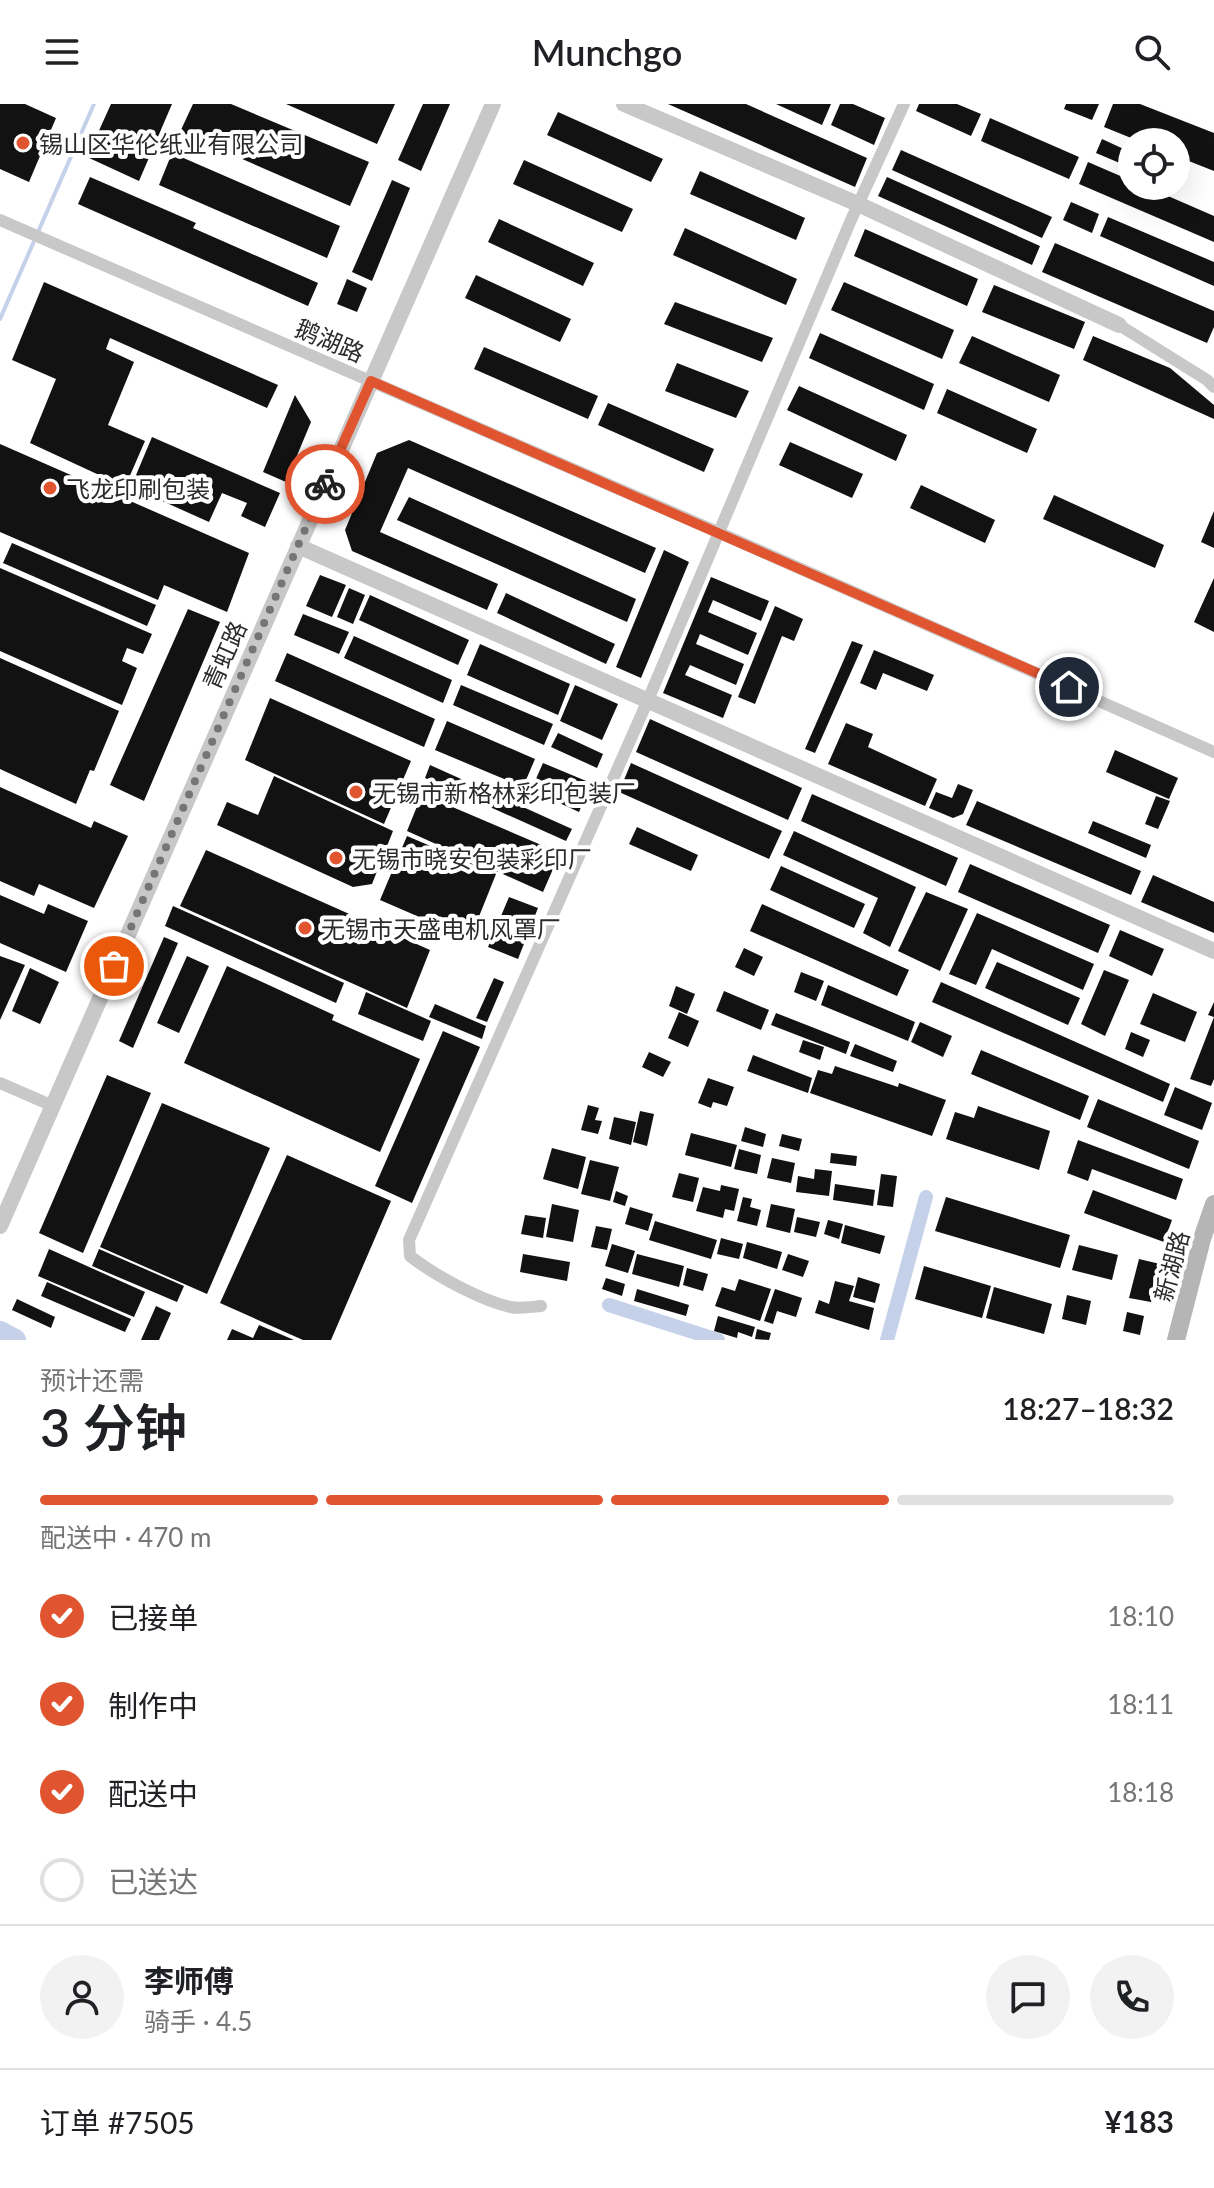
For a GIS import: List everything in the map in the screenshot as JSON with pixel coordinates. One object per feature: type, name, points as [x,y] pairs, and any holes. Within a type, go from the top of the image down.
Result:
[{"type":"main road","name":"新湖路","points":[[1176,1340],[1214,1204]]},
{"type":"street","name":"青虹路","points":[[0,1226],[493,104]]},
{"type":"street","points":[[624,104],[858,204],[1119,325],[1214,387]]},
{"type":"street","points":[[541,1306],[513,1307],[473,1294],[410,1256],[409,1240],[648,700],[858,204],[904,104]]},
{"type":"street","name":"鹅湖路","points":[[0,220],[1214,752]]},
{"type":"street","points":[[298,546],[1214,951]]},
{"type":"street","points":[[0,1083],[53,1106]]},
{"type":"building","name":"锡山区华伦纸业有限公司","points":[[0,104],[25,104],[56,118],[29,182],[0,169]]},
{"type":"building","points":[[111,104],[172,104],[139,181],[87,157]]},
{"type":"building","points":[[193,104],[231,104],[369,162],[350,206],[180,132]]},
{"type":"building","points":[[286,104],[395,104],[377,144]]},
{"type":"building","points":[[423,104],[450,104],[421,171],[398,160]]},
{"type":"building","points":[[668,104],[746,104],[867,158],[855,187]]},
{"type":"building","points":[[776,104],[831,104],[822,125]]},
{"type":"building","points":[[840,104],[853,104],[885,118],[874,145],[831,125]]},
{"type":"building","points":[[919,104],[957,104],[981,114],[971,136],[916,111]]},
{"type":"building","points":[[1066,104],[1099,104],[1092,120],[1064,109]]},
{"type":"building","points":[[1113,104],[1140,104],[1214,133],[1214,171],[1190,162],[1190,128],[1118,128],[1118,133],[1104,127]]},
{"type":"building","points":[[558,112],[663,159],[651,182],[547,135]]},
{"type":"building","points":[[990,118],[1079,157],[1069,179],[981,141]]},
{"type":"building","points":[[1102,139],[1118,146],[1118,162],[1096,153]]},
{"type":"building","points":[[901,150],[1052,217],[1042,238],[892,170]]},
{"type":"building","points":[[172,153],[340,226],[327,258],[159,185]]},
{"type":"building","points":[[524,160],[633,209],[622,232],[513,184]]},
{"type":"building","points":[[1088,162],[1118,175],[1118,200],[1177,200],[1214,216],[1214,242],[1079,184]]},
{"type":"building","points":[[700,171],[805,218],[796,240],[690,194]]},
{"type":"building","points":[[90,177],[196,223],[193,228],[318,283],[308,306],[78,204]]},
{"type":"building","points":[[887,177],[1040,246],[1032,265],[878,196]]},
{"type":"building","points":[[392,180],[410,188],[372,281],[352,272]]},
{"type":"building","points":[[1071,202],[1099,214],[1092,233],[1063,220]]},
{"type":"building","points":[[1108,217],[1214,262],[1214,286],[1100,236]]},
{"type":"building","points":[[499,219],[594,263],[583,286],[488,242]]},
{"type":"building","points":[[685,228],[797,279],[786,305],[673,255]]},
{"type":"building","points":[[865,229],[978,279],[967,306],[854,256]]},
{"type":"building","points":[[1055,243],[1214,311],[1214,327],[1207,343],[1042,272]]},
{"type":"building","points":[[476,275],[571,319],[560,342],[465,298]]},
{"type":"building","points":[[347,279],[367,288],[357,312],[337,304]]},
{"type":"building","points":[[44,282],[278,385],[267,408],[110,338],[106,349],[134,362],[108,425],[145,441],[125,487],[30,443],[56,379],[12,360]]},
{"type":"building","points":[[844,282],[954,330],[942,359],[831,310]]},
{"type":"building","points":[[994,285],[1085,322],[1074,349],[982,312]]},
{"type":"building","points":[[675,302],[773,338],[762,362],[664,324]]},
{"type":"building","points":[[820,333],[934,384],[924,410],[809,358]]},
{"type":"building","points":[[972,336],[1060,375],[1049,402],[959,363]]},
{"type":"building","points":[[1093,336],[1170,368],[1214,405],[1214,419],[1083,360]]},
{"type":"building","points":[[484,347],[598,396],[588,419],[474,369]]},
{"type":"building","points":[[677,363],[749,391],[736,418],[665,391]]},
{"type":"building","points":[[799,386],[907,435],[896,461],[787,410]]},
{"type":"building","points":[[947,389],[1037,429],[1027,453],[937,413]]},
{"type":"building","points":[[295,395],[311,422],[286,482],[263,472]]},
{"type":"building","points":[[608,403],[714,449],[704,472],[598,425]]},
{"type":"building","points":[[152,437],[280,493],[265,527],[241,516],[247,503],[222,493],[209,522],[131,487]]},
{"type":"building","points":[[409,440],[656,548],[645,573],[408,468],[380,532],[498,584],[487,610],[352,551],[345,530],[377,453]]},
{"type":"building","points":[[790,442],[863,474],[852,498],[779,465]]},
{"type":"building","name":"飞龙印刷包装","points":[[0,444],[249,553],[227,612],[164,585],[158,600],[0,532]]},
{"type":"building","points":[[921,485],[995,520],[985,543],[910,508]]},
{"type":"building","points":[[1054,495],[1164,545],[1155,568],[1043,519]]},
{"type":"building","points":[[409,497],[636,599],[627,622],[397,520]]},
{"type":"building","points":[[1214,511],[1214,548],[1201,542]]},
{"type":"building","points":[[12,543],[156,605],[147,626],[3,563]]},
{"type":"building","points":[[664,550],[689,562],[641,678],[616,667]]},
{"type":"building","points":[[0,568],[152,634],[143,654],[127,648],[122,661],[137,668],[122,705],[0,651]]},
{"type":"building","points":[[320,575],[346,585],[332,617],[306,606]]},
{"type":"building","points":[[711,577],[769,601],[761,621],[713,600],[708,612],[757,633],[748,655],[700,634],[696,644],[744,664],[736,685],[690,665],[685,675],[732,695],[723,718],[663,693]]},
{"type":"building","points":[[1214,578],[1214,632],[1194,622]]},
{"type":"building","points":[[349,588],[365,595],[353,624],[337,617]]},
{"type":"building","points":[[506,593],[615,644],[606,664],[497,613]]},
{"type":"building","points":[[370,595],[469,640],[458,665],[359,620]]},
{"type":"building","points":[[775,606],[803,619],[794,641],[782,636],[755,704],[738,697]]},
{"type":"building","points":[[188,609],[220,622],[144,801],[110,785]]},
{"type":"building","points":[[303,614],[349,632],[339,654],[294,635]]},
{"type":"building","points":[[354,636],[452,680],[443,703],[344,658]]},
{"type":"building","points":[[852,641],[863,645],[815,753],[805,749]]},
{"type":"building","points":[[480,644],[570,684],[558,715],[467,675]]},
{"type":"building","points":[[874,650],[934,675],[927,691],[883,673],[876,690],[860,683]]},
{"type":"building","points":[[287,653],[435,719],[424,747],[275,681]]},
{"type":"building","points":[[0,658],[119,711],[94,771],[90,770],[76,804],[0,769]]},
{"type":"building","points":[[461,685],[553,724],[544,745],[453,705]]},
{"type":"building","points":[[575,685],[618,704],[602,740],[560,721]]},
{"type":"building","name":"无锡市新格林彩印包装厂","points":[[270,698],[411,761],[384,824],[245,760]]},
{"type":"building","points":[[650,719],[802,788],[788,820],[636,752]]},
{"type":"building","points":[[447,721],[535,759],[523,787],[435,750]]},
{"type":"building","points":[[846,723],[873,734],[868,747],[937,779],[925,806],[828,764]]},
{"type":"building","points":[[558,733],[603,754],[597,768],[551,747]]},
{"type":"building","points":[[1115,750],[1178,778],[1169,799],[1106,772]]},
{"type":"building","points":[[543,763],[591,783],[579,812],[531,790]]},
{"type":"building","points":[[631,763],[782,831],[769,859],[619,792]]},
{"type":"building","points":[[430,765],[572,829],[566,841],[425,778]]},
{"type":"building","name":"无锡市晓安包装彩印厂","points":[[274,776],[393,831],[372,884],[353,887],[217,825],[227,802],[258,815]]},
{"type":"building","points":[[958,784],[973,790],[963,814],[953,818],[929,808],[936,792],[952,798]]},
{"type":"building","points":[[0,787],[91,828],[94,821],[128,836],[94,908],[39,884],[34,896],[0,881]]},
{"type":"building","points":[[422,794],[560,853],[543,892],[407,831]]},
{"type":"building","points":[[812,794],[958,858],[946,886],[801,821]]},
{"type":"building","points":[[1156,796],[1170,801],[1158,829],[1145,824]]},
{"type":"building","points":[[977,801],[1141,871],[1131,895],[966,825]]},
{"type":"building","points":[[1093,821],[1151,845],[1146,858],[1088,833]]},
{"type":"building","points":[[637,827],[698,855],[691,871],[629,844]]},
{"type":"building","points":[[794,831],[916,887],[890,947],[863,933],[878,898],[783,855]]},
{"type":"building","points":[[407,836],[496,874],[470,939],[380,900]]},
{"type":"building","name":"无锡市天盛电机风罩厂","points":[[206,850],[430,950],[407,1008],[180,906]]},
{"type":"building","points":[[970,864],[1110,925],[1098,953],[958,892]]},
{"type":"building","points":[[781,866],[865,904],[854,928],[770,890]]},
{"type":"building","points":[[1153,875],[1214,902],[1214,933],[1141,902]]},
{"type":"building","points":[[926,892],[968,909],[940,971],[898,951]]},
{"type":"building","points":[[0,895],[44,914],[48,904],[88,921],[66,972],[0,943]]},
{"type":"building","points":[[509,897],[538,908],[518,959],[488,947]]},
{"type":"building","points":[[762,904],[909,970],[897,996],[750,931]]},
{"type":"building","points":[[173,906],[344,983],[336,1003],[165,926]]},
{"type":"building","points":[[977,913],[1094,964],[1083,990],[992,949],[976,985],[949,974]]},
{"type":"building","points":[[1120,930],[1164,949],[1152,976],[1109,956]]},
{"type":"building","points":[[164,937],[178,943],[133,1048],[119,1041]]},
{"type":"building","points":[[744,948],[763,957],[754,976],[735,967]]},
{"type":"building","points":[[0,956],[25,965],[0,1020]]},
{"type":"building","points":[[187,956],[209,966],[179,1033],[157,1023]]},
{"type":"building","points":[[997,962],[1080,998],[1068,1025],[985,988]]},
{"type":"building","points":[[227,966],[334,1015],[332,1020],[420,1059],[380,1152],[184,1063]]},
{"type":"building","points":[[30,968],[59,982],[40,1024],[12,1011]]},
{"type":"building","points":[[1104,970],[1129,980],[1105,1036],[1081,1024]]},
{"type":"building","points":[[801,972],[824,981],[816,1001],[794,992]]},
{"type":"building","points":[[494,978],[504,982],[487,1022],[476,1018]]},
{"type":"building","points":[[941,982],[1170,1084],[1163,1102],[932,1002]]},
{"type":"building","points":[[828,985],[915,1022],[908,1041],[821,1005]]},
{"type":"building","points":[[676,986],[695,994],[687,1014],[669,1006]]},
{"type":"building","points":[[724,991],[769,1010],[761,1030],[716,1011]]},
{"type":"building","points":[[366,992],[431,1021],[423,1041],[358,1014]]},
{"type":"building","points":[[1153,993],[1197,1012],[1185,1042],[1140,1024]]},
{"type":"building","points":[[1214,1002],[1214,1017],[1208,1015]]},
{"type":"building","points":[[435,1004],[486,1026],[482,1039],[429,1017]]},
{"type":"building","points":[[679,1012],[699,1021],[688,1047],[668,1038]]},
{"type":"building","points":[[776,1013],[850,1042],[846,1054],[771,1025]]},
{"type":"building","points":[[1214,1017],[1214,1079],[1211,1086],[1190,1079]]},
{"type":"building","points":[[920,1022],[952,1036],[943,1057],[911,1042]]},
{"type":"building","points":[[443,1031],[480,1047],[412,1203],[375,1186]]},
{"type":"building","points":[[1131,1032],[1150,1040],[1143,1057],[1125,1049]]},
{"type":"building","points":[[803,1040],[824,1047],[820,1060],[799,1052]]},
{"type":"building","points":[[855,1044],[897,1061],[893,1072],[850,1056]]},
{"type":"building","points":[[981,1050],[1089,1096],[1080,1120],[971,1074]]},
{"type":"building","points":[[649,1052],[671,1062],[663,1077],[642,1067]]},
{"type":"building","points":[[753,1055],[812,1078],[808,1093],[747,1071]]},
{"type":"building","points":[[835,1066],[898,1087],[899,1083],[946,1100],[932,1136],[810,1093],[818,1070],[832,1074]]},
{"type":"building","points":[[107,1075],[151,1093],[83,1253],[39,1233]]},
{"type":"building","points":[[708,1078],[734,1087],[727,1106],[713,1102],[711,1108],[698,1103]]},
{"type":"building","points":[[1175,1087],[1212,1103],[1202,1130],[1164,1115]]},
{"type":"building","points":[[1098,1099],[1199,1141],[1189,1169],[1087,1127]]},
{"type":"building","points":[[162,1103],[270,1148],[207,1294],[100,1247]]},
{"type":"building","points":[[588,1105],[599,1108],[595,1120],[602,1121],[598,1134],[581,1130]]},
{"type":"building","points":[[978,1106],[1050,1131],[1039,1170],[946,1139],[955,1112],[974,1118]]},
{"type":"building","points":[[640,1111],[654,1114],[647,1146],[633,1142]]},
{"type":"building","points":[[614,1117],[636,1122],[631,1145],[609,1139]]},
{"type":"building","points":[[745,1127],[766,1134],[763,1147],[741,1141]]},
{"type":"building","points":[[691,1133],[737,1145],[731,1167],[685,1155]]},
{"type":"building","points":[[782,1134],[802,1139],[799,1151],[779,1146]]},
{"type":"building","points":[[1078,1140],[1183,1179],[1176,1200],[1092,1169],[1088,1181],[1067,1173]]},
{"type":"building","points":[[552,1148],[586,1157],[578,1189],[543,1179]]},
{"type":"building","points":[[739,1149],[761,1155],[757,1174],[734,1169]]},
{"type":"building","points":[[831,1153],[857,1156],[856,1166],[830,1163]]},
{"type":"building","points":[[287,1155],[391,1201],[331,1340],[303,1340],[220,1303]]},
{"type":"building","points":[[772,1158],[795,1163],[791,1183],[767,1178]]},
{"type":"building","points":[[590,1160],[619,1167],[610,1201],[581,1194]]},
{"type":"building","points":[[815,1169],[832,1171],[829,1196],[796,1192],[798,1176],[814,1179]]},
{"type":"building","points":[[679,1173],[699,1178],[693,1202],[672,1197]]},
{"type":"building","points":[[881,1174],[897,1176],[893,1207],[877,1205]]},
{"type":"building","points":[[835,1184],[875,1190],[873,1206],[833,1200]]},
{"type":"building","points":[[721,1185],[739,1189],[734,1211],[725,1209],[723,1218],[696,1211],[703,1187],[720,1191]]},
{"type":"building","points":[[1093,1190],[1172,1220],[1164,1242],[1084,1213]]},
{"type":"building","points":[[616,1191],[628,1196],[625,1206],[613,1202]]},
{"type":"building","points":[[743,1197],[752,1199],[750,1207],[761,1210],[757,1226],[737,1221]]},
{"type":"building","points":[[946,1197],[1070,1235],[1060,1268],[935,1231]]},
{"type":"building","points":[[552,1204],[579,1210],[573,1242],[546,1237]]},
{"type":"building","points":[[771,1204],[795,1209],[790,1233],[766,1227]]},
{"type":"building","points":[[630,1207],[653,1214],[648,1231],[625,1224]]},
{"type":"building","points":[[525,1215],[546,1218],[543,1238],[521,1234]]},
{"type":"building","points":[[797,1217],[820,1222],[816,1237],[794,1232]]},
{"type":"building","points":[[828,1220],[843,1224],[839,1239],[824,1234]]},
{"type":"building","points":[[655,1221],[717,1240],[711,1259],[649,1240]]},
{"type":"building","points":[[845,1225],[885,1236],[880,1254],[841,1243]]},
{"type":"building","points":[[596,1226],[612,1229],[607,1250],[591,1247]]},
{"type":"building","points":[[721,1238],[743,1244],[739,1259],[717,1254]]},
{"type":"building","points":[[747,1242],[782,1252],[777,1269],[743,1258]]},
{"type":"building","points":[[612,1244],[635,1251],[628,1273],[605,1266]]},
{"type":"building","points":[[1079,1245],[1118,1255],[1112,1280],[1072,1270]]},
{"type":"building","points":[[49,1249],[145,1292],[134,1317],[38,1276]]},
{"type":"building","points":[[99,1249],[184,1286],[177,1302],[92,1266]]},
{"type":"building","points":[[523,1254],[570,1262],[567,1281],[520,1272]]},
{"type":"building","points":[[637,1254],[684,1266],[679,1287],[632,1274]]},
{"type":"building","points":[[788,1254],[809,1261],[803,1277],[782,1270]]},
{"type":"building","points":[[1139,1259],[1160,1264],[1151,1302],[1129,1298]]},
{"type":"building","points":[[924,1266],[991,1286],[982,1318],[915,1299]]},
{"type":"building","points":[[687,1268],[708,1274],[703,1291],[683,1285]]},
{"type":"building","points":[[858,1277],[880,1284],[875,1303],[853,1297]]},
{"type":"building","points":[[606,1278],[625,1284],[622,1296],[602,1289]]},
{"type":"building","points":[[739,1279],[771,1289],[760,1321],[715,1306],[722,1287],[735,1291]]},
{"type":"building","points":[[835,1281],[854,1286],[849,1301],[874,1308],[869,1330],[815,1313],[819,1300],[829,1304]]},
{"type":"building","points":[[47,1282],[131,1319],[125,1332],[41,1296]]},
{"type":"building","points":[[994,1287],[1052,1304],[1044,1334],[986,1318]]},
{"type":"building","points":[[637,1289],[689,1305],[686,1316],[634,1301]]},
{"type":"building","points":[[775,1289],[802,1298],[796,1317],[777,1311],[773,1324],[764,1321]]},
{"type":"building","points":[[1067,1295],[1091,1301],[1086,1325],[1062,1319]]},
{"type":"building","points":[[17,1299],[55,1317],[51,1328],[12,1310]]},
{"type":"building","points":[[156,1306],[171,1313],[159,1340],[141,1340]]},
{"type":"building","points":[[1127,1312],[1144,1316],[1140,1335],[1123,1331]]},
{"type":"building","points":[[718,1316],[755,1327],[752,1337],[738,1332],[737,1338],[714,1331]]},
{"type":"building","points":[[259,1325],[294,1340],[227,1340],[232,1329],[253,1338]]},
{"type":"building","points":[[757,1329],[771,1333],[769,1340],[755,1339]]},
{"type":"waterway","points":[[0,319],[94,104]]},
{"type":"waterway","points":[[887,1340],[926,1197]]},
{"type":"waterway","points":[[609,1305],[718,1340]]},
{"type":"waterway","points":[[0,1332],[15,1340]]},
{"type":"way so far","points":[[114,966],[325,484]]},
{"type":"place","name":"锡山区华伦纸业有限公司","points":[[23,143]]},
{"type":"place","name":"飞龙印刷包装","points":[[50,488]]},
{"type":"place","name":"无锡市新格林彩印包装厂","points":[[356,792]]},
{"type":"place","name":"无锡市晓安包装彩印厂","points":[[336,858]]},
{"type":"place","name":"无锡市天盛电机风罩厂","points":[[305,928]]},
{"type":"route","points":[[325,484],[371,381],[1069,687]]}]
